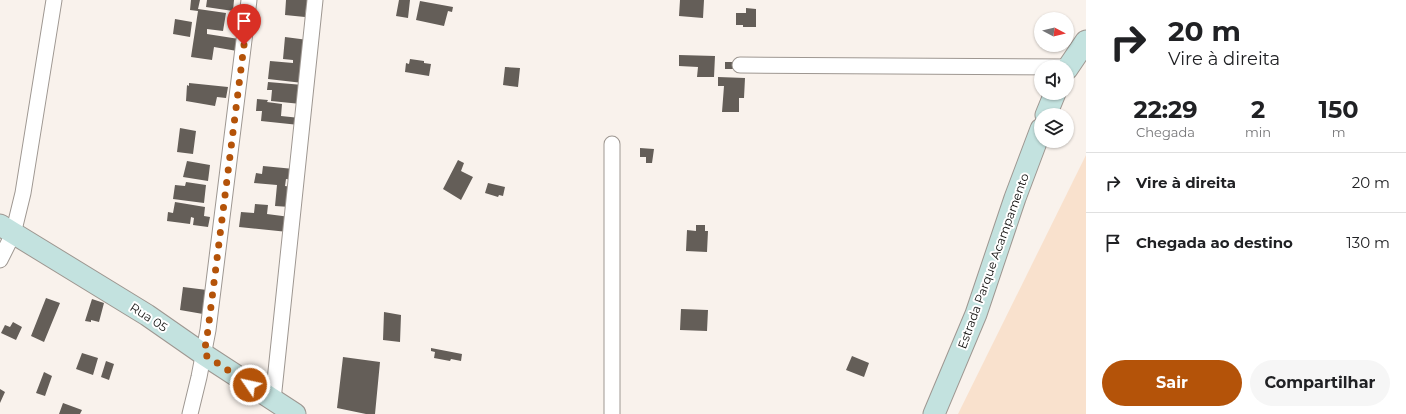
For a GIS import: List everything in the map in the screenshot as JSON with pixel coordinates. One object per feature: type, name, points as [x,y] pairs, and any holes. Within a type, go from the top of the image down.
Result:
[{"type":"street","points":[[0,260],[6,229],[23,193],[54,0]]},
{"type":"street","points":[[190,414],[208,330],[249,0]]},
{"type":"street","points":[[273,400],[315,0]]},
{"type":"street","points":[[1073,60],[1086,41]]},
{"type":"street","points":[[740,65],[1034,68]]},
{"type":"street","points":[[612,144],[612,414]]},
{"type":"street","name":"Estrada Parque Acampamento","points":[[934,414],[976,314],[1015,198],[1034,148]]},
{"type":"street","name":"Rua 05","points":[[6,229],[147,315],[295,414]]},
{"type":"shaded area","points":[[1086,155],[1086,414],[958,414]]},
{"type":"building","points":[[191,0],[200,0],[198,9],[226,13],[223,31],[207,29],[207,34],[239,39],[237,51],[214,47],[212,60],[191,57],[198,11],[190,10]]},
{"type":"building","points":[[207,0],[234,0],[233,11],[206,7]]},
{"type":"building","points":[[286,0],[312,0],[311,10],[306,9],[305,17],[285,15]]},
{"type":"building","points":[[399,0],[410,0],[408,18],[396,16]]},
{"type":"building","points":[[680,0],[704,0],[703,18],[679,16]]},
{"type":"building","points":[[420,1],[453,7],[452,12],[448,11],[444,26],[416,20]]},
{"type":"building","points":[[746,8],[756,9],[756,27],[743,27],[743,25],[736,25],[736,13],[746,13]]},
{"type":"building","points":[[175,19],[192,22],[190,37],[173,34]]},
{"type":"building","points":[[285,37],[308,40],[303,83],[268,79],[270,61],[293,63],[293,60],[283,59]]},
{"type":"building","points":[[679,55],[715,56],[714,77],[697,77],[698,67],[679,66]]},
{"type":"building","points":[[410,59],[424,61],[424,63],[431,64],[429,76],[405,72],[406,63],[409,64]]},
{"type":"building","points":[[725,62],[736,62],[736,69],[725,69]]},
{"type":"building","points":[[505,67],[520,68],[518,87],[503,85]]},
{"type":"building","points":[[718,77],[745,78],[744,98],[739,98],[739,112],[722,112],[724,86],[718,86]]},
{"type":"building","points":[[268,82],[303,85],[301,104],[271,101],[272,90],[267,90]]},
{"type":"building","points":[[189,83],[228,87],[226,98],[217,97],[215,106],[186,101],[187,85],[189,86]]},
{"type":"building","points":[[257,99],[282,104],[281,116],[300,118],[299,125],[261,121],[262,111],[256,111]]},
{"type":"building","points":[[180,128],[196,131],[193,154],[177,152]]},
{"type":"building","points":[[640,148],[654,149],[652,163],[646,163],[646,157],[640,157]]},
{"type":"building","points":[[458,160],[464,163],[461,171],[473,177],[461,200],[443,189]]},
{"type":"building","points":[[187,161],[210,165],[208,181],[183,177]]},
{"type":"building","points":[[263,166],[294,169],[293,180],[286,179],[285,186],[292,187],[290,207],[275,206],[277,185],[254,183],[256,173],[262,174]]},
{"type":"building","points":[[186,182],[206,185],[204,203],[173,199],[175,185],[185,186]]},
{"type":"building","points":[[488,183],[505,187],[503,196],[499,195],[498,197],[485,193]]},
{"type":"building","points":[[175,202],[205,207],[204,216],[210,217],[208,227],[193,225],[194,218],[191,217],[190,224],[167,221],[168,212],[173,213]]},
{"type":"building","points":[[255,204],[268,205],[267,214],[290,217],[288,232],[239,227],[241,212],[254,213]]},
{"type":"building","points":[[696,225],[705,225],[705,231],[708,231],[707,252],[686,251],[687,230],[696,231]]},
{"type":"building","points":[[183,287],[207,290],[203,314],[180,310]]},
{"type":"building","points":[[46,298],[60,303],[44,342],[31,336]]},
{"type":"building","points":[[92,299],[104,303],[99,322],[91,320],[91,322],[85,321]]},
{"type":"building","points":[[681,309],[708,310],[707,331],[680,330]]},
{"type":"building","points":[[384,312],[401,315],[400,342],[383,340]]},
{"type":"building","points":[[13,322],[22,327],[16,340],[1,333],[5,325],[10,327]]},
{"type":"building","points":[[431,348],[462,354],[461,361],[451,359],[450,361],[434,358],[435,352],[431,351]]},
{"type":"building","points":[[82,353],[98,358],[93,375],[76,369]]},
{"type":"building","points":[[852,356],[869,363],[864,377],[846,370]]},
{"type":"building","points":[[343,357],[380,362],[375,414],[366,414],[337,408]]},
{"type":"building","points":[[106,361],[114,364],[109,380],[101,377]]},
{"type":"building","points":[[44,372],[52,376],[45,396],[36,393]]},
{"type":"building","points":[[0,389],[5,392],[0,403]]},
{"type":"building","points":[[63,403],[82,410],[80,414],[59,414]]},
{"type":"route","points":[[244,45],[204,354],[250,385]]}]
